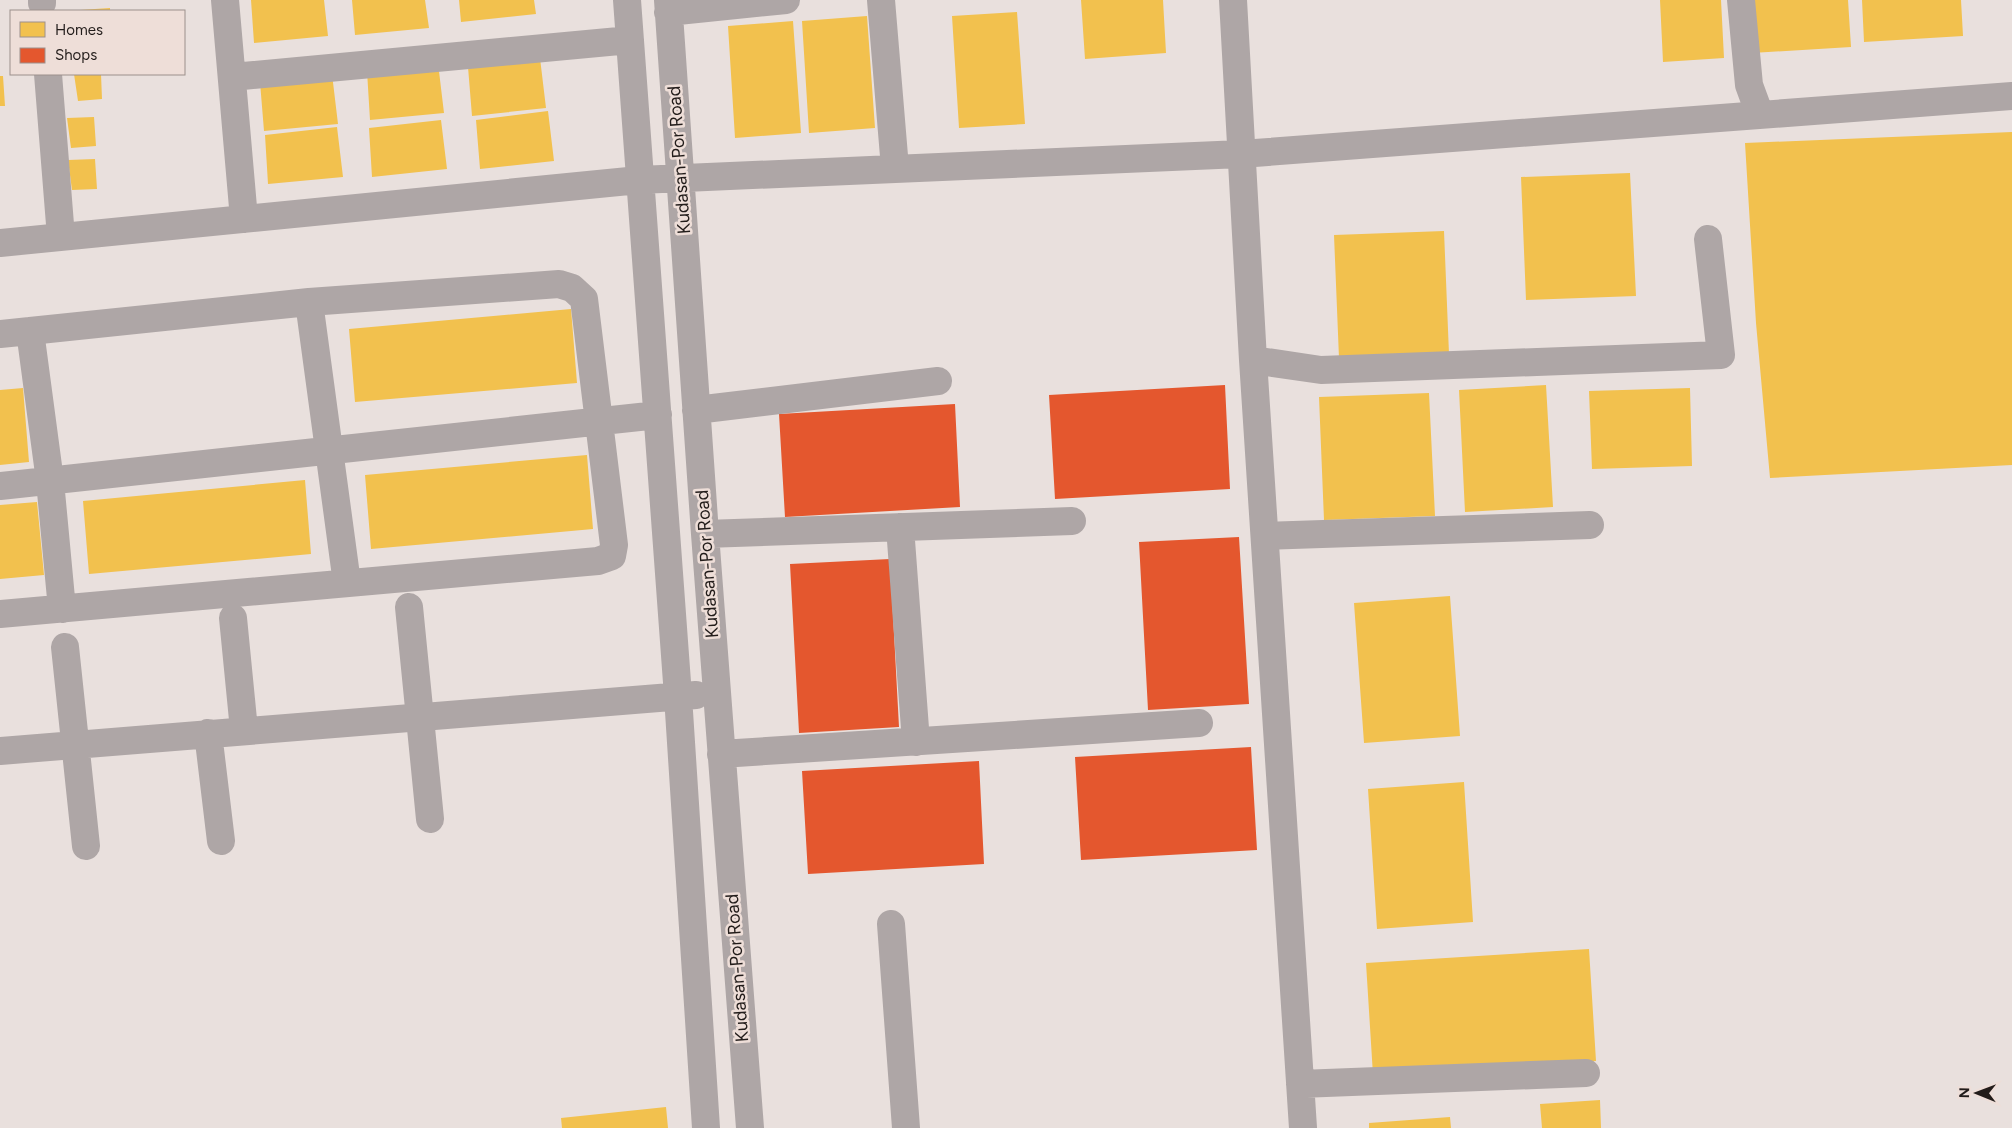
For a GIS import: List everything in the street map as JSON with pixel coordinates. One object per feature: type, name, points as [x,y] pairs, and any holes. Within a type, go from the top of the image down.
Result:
[{"type":"street","points":[[225,0],[244,219]]},
{"type":"street","points":[[627,0],[678,696],[706,1128]]},
{"type":"street","points":[[668,6],[786,0]]},
{"type":"street","points":[[881,0],[895,168]]},
{"type":"street","points":[[1233,0],[1253,360],[1303,1128]]},
{"type":"street","points":[[1741,0],[1748,85],[1760,115]]},
{"type":"street","name":"Kudasan-Por Road","points":[[668,6],[704,534],[750,1128]]},
{"type":"street","points":[[232,77],[630,40]]},
{"type":"street","points":[[48,75],[60,237]]},
{"type":"street","points":[[0,243],[680,177],[1241,154],[2012,96]]},
{"type":"street","points":[[1253,360],[1321,370],[1721,355],[1708,239]]},
{"type":"street","points":[[0,334],[309,302],[559,284],[572,288],[584,299],[614,545],[612,556],[598,561],[0,614]]},
{"type":"street","points":[[309,302],[347,584]]},
{"type":"street","points":[[30,331],[50,482],[62,609]]},
{"type":"street","points":[[696,410],[938,381]]},
{"type":"street","points":[[0,486],[658,415]]},
{"type":"street","points":[[704,534],[1072,521]]},
{"type":"street","points":[[1265,536],[1590,525]]},
{"type":"street","points":[[900,527],[916,742]]},
{"type":"street","points":[[409,608],[430,819]]},
{"type":"street","points":[[233,618],[244,730]]},
{"type":"street","points":[[65,647],[86,846]]},
{"type":"street","points":[[0,752],[244,730],[716,694]]},
{"type":"street","points":[[721,754],[1199,723]]},
{"type":"street","points":[[208,733],[221,841]]},
{"type":"street","points":[[892,924],[906,1128]]},
{"type":"street","points":[[1300,1084],[1586,1073]]},
{"type":"building: Homes","points":[[251,0],[324,0],[328,36],[254,43]]},
{"type":"building: Homes","points":[[352,0],[425,0],[429,28],[355,35]]},
{"type":"building: Homes","points":[[459,0],[534,0],[536,14],[461,22]]},
{"type":"building: Homes","points":[[1081,0],[1163,0],[1166,53],[1085,59]]},
{"type":"building: Homes","points":[[1660,0],[1721,0],[1724,58],[1663,62]]},
{"type":"building: Homes","points":[[1749,0],[1848,0],[1851,47],[1752,53]]},
{"type":"building: Homes","points":[[1862,0],[1961,0],[1963,36],[1864,42]]},
{"type":"building: Homes","points":[[110,8],[110,10],[80,10]]},
{"type":"building: Homes","points":[[1017,12],[1025,124],[959,128],[952,16]]},
{"type":"building: Homes","points":[[867,16],[875,128],[809,133],[802,21]]},
{"type":"building: Homes","points":[[793,21],[801,133],[735,138],[728,26]]},
{"type":"building: Homes","points":[[540,58],[546,108],[472,116],[468,67]]},
{"type":"building: Homes","points":[[438,63],[444,113],[370,120],[367,71]]},
{"type":"building: Homes","points":[[332,74],[338,124],[264,131],[260,82]]},
{"type":"building: Homes","points":[[74,75],[101,75],[102,99],[78,101]]},
{"type":"building: Homes","points":[[0,76],[3,76],[5,106],[0,106]]},
{"type":"building: Homes","points":[[548,111],[554,161],[480,169],[476,120]]},
{"type":"building: Homes","points":[[94,117],[96,146],[71,148],[67,118]]},
{"type":"building: Homes","points":[[441,120],[447,169],[372,177],[369,128]]},
{"type":"building: Homes","points":[[337,127],[343,177],[268,184],[265,135]]},
{"type":"building: Homes","points":[[2012,132],[2012,465],[1770,478],[1756,323],[1745,143]]},
{"type":"building: Homes","points":[[95,159],[97,189],[72,190],[68,160]]},
{"type":"building: Homes","points":[[1630,173],[1636,296],[1526,300],[1521,177]]},
{"type":"building: Homes","points":[[1444,231],[1449,354],[1339,358],[1334,235]]},
{"type":"building: Homes","points":[[571,309],[577,383],[355,402],[349,329]]},
{"type":"building: Homes","points":[[1546,385],[1553,507],[1465,512],[1459,390]]},
{"type":"building: Homes","points":[[23,388],[29,462],[0,465],[0,390]]},
{"type":"building: Homes","points":[[1690,388],[1692,466],[1592,469],[1589,391]]},
{"type":"building: Homes","points":[[1429,393],[1435,516],[1324,520],[1319,397]]},
{"type":"building: Homes","points":[[587,455],[593,529],[371,549],[365,475]]},
{"type":"building: Homes","points":[[305,480],[311,554],[89,574],[83,501]]},
{"type":"building: Homes","points":[[37,502],[44,575],[0,579],[0,505]]},
{"type":"building: Homes","points":[[1450,596],[1460,736],[1364,743],[1354,603]]},
{"type":"building: Homes","points":[[1464,782],[1473,922],[1377,929],[1368,789]]},
{"type":"building: Homes","points":[[1589,949],[1596,1061],[1373,1075],[1366,963]]},
{"type":"building: Homes","points":[[1600,1100],[1601,1128],[1542,1128],[1540,1104]]},
{"type":"building: Homes","points":[[666,1107],[668,1128],[562,1128],[561,1118]]},
{"type":"building: Homes","points":[[1450,1117],[1451,1128],[1369,1128],[1369,1123]]},
{"type":"building: Shops","points":[[1225,385],[1230,489],[1055,499],[1049,395]]},
{"type":"building: Shops","points":[[955,404],[960,507],[785,517],[779,414]]},
{"type":"building: Shops","points":[[1239,537],[1249,704],[1148,710],[1139,542]]},
{"type":"building: Shops","points":[[890,559],[899,727],[799,733],[790,564]]},
{"type":"building: Shops","points":[[1251,747],[1257,850],[1081,860],[1075,757]]},
{"type":"building: Shops","points":[[979,761],[984,864],[808,874],[802,771]]}]
